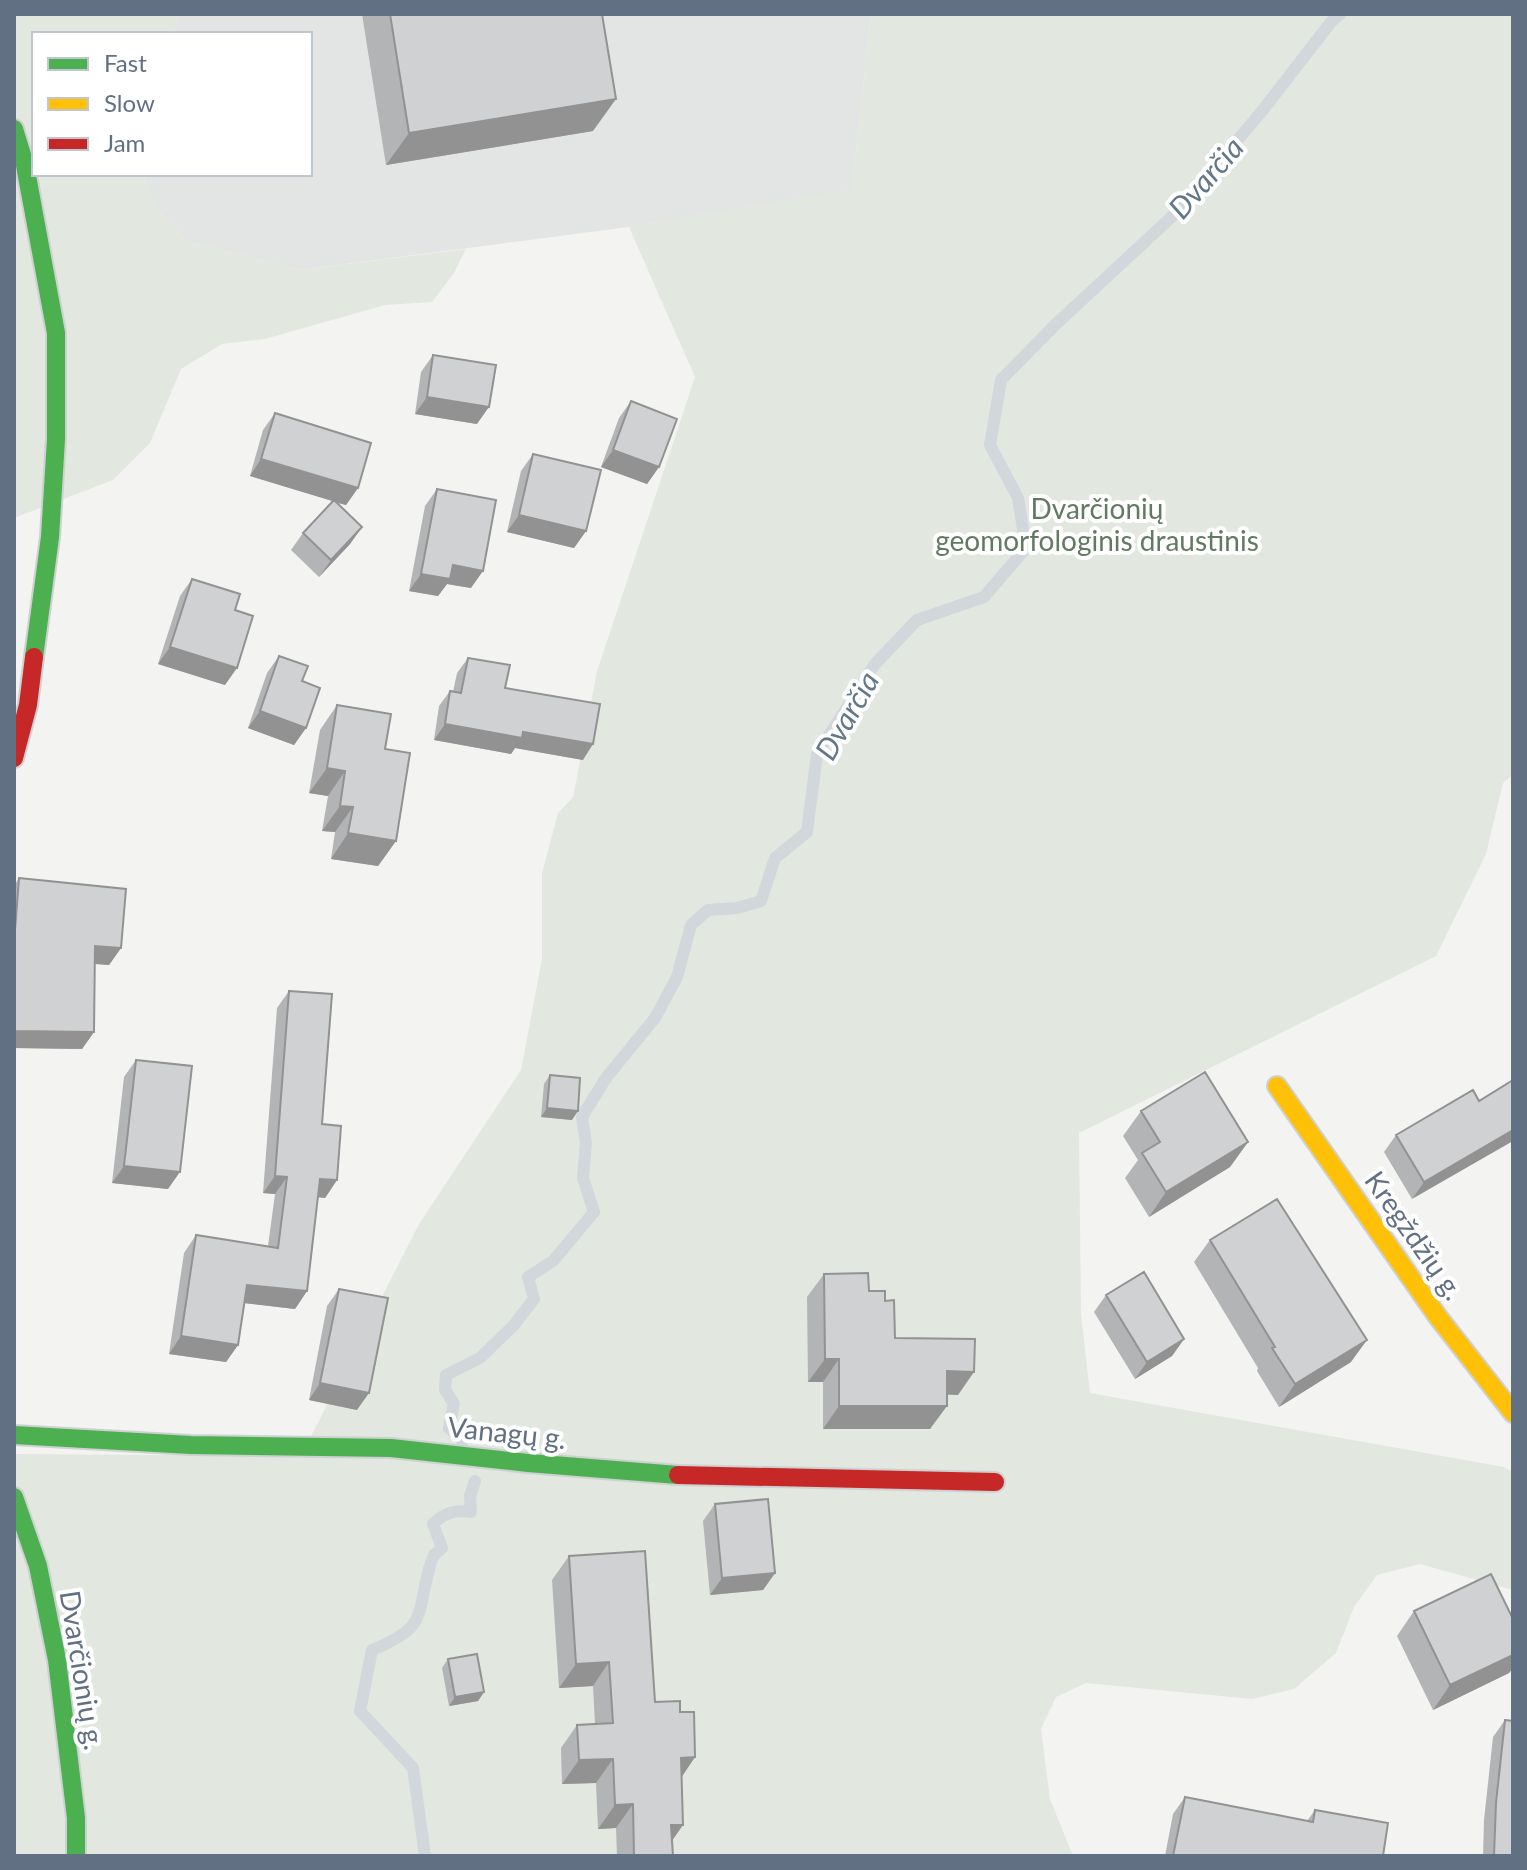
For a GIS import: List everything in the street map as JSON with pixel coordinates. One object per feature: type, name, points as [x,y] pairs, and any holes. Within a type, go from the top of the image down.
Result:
[{"type":"street","points":[[14,129],[25,165],[56,333],[56,393],[45,583],[28,705],[14,758]]},
{"type":"street","name":"Kregždžių g.","points":[[1277,1086],[1438,1317],[1513,1413]]},
{"type":"street","name":"Vanagų g.","points":[[14,1435],[191,1445],[391,1448],[701,1477],[995,1482]]},
{"type":"street","name":"Dvarčionių g.","points":[[14,1497],[38,1566],[57,1660],[76,1818],[76,1856]]},
{"type":"shaded area","points":[[178,14],[871,14],[852,190],[629,227],[300,270],[186,241],[155,207],[144,176],[312,176],[312,32],[173,32]]},
{"type":"green space","points":[[14,14],[178,14],[173,32],[32,32],[32,176],[144,176],[155,207],[186,241],[300,270],[466,249],[454,273],[432,302],[385,305],[265,339],[222,344],[181,369],[150,443],[113,480],[14,518]]},
{"type":"green space","name":"Dvarčionių geomorfologinis draustinis","points":[[871,14],[1513,14],[1513,775],[1503,783],[1486,854],[1436,956],[1079,1133],[1081,1314],[1090,1393],[1504,1467],[1513,1473],[1513,1590],[1420,1564],[1377,1575],[1354,1607],[1336,1653],[1294,1689],[1252,1699],[1086,1683],[1056,1697],[1041,1729],[1050,1799],[1073,1856],[14,1856],[14,1454],[301,1456],[419,1224],[521,1070],[542,959],[542,873],[558,813],[573,797],[597,671],[695,377],[629,227],[852,189]]},
{"type":"building","points":[[390,14],[602,14],[616,99],[409,133]]},
{"type":"building","points":[[433,355],[496,365],[489,407],[427,397]]},
{"type":"building","points":[[631,401],[677,419],[659,467],[613,450]]},
{"type":"building","points":[[275,413],[371,443],[358,488],[261,459]]},
{"type":"building","points":[[533,454],[601,470],[586,531],[519,515]]},
{"type":"building","points":[[437,489],[496,500],[483,571],[453,565],[450,579],[421,574]]},
{"type":"building","points":[[334,500],[362,527],[331,560],[303,533]]},
{"type":"building","points":[[192,579],[240,594],[235,610],[253,616],[237,668],[170,647]]},
{"type":"building","points":[[279,656],[308,666],[302,681],[320,688],[306,728],[260,711]]},
{"type":"building","points":[[468,658],[510,665],[505,688],[600,704],[593,744],[523,732],[522,738],[445,724],[450,691],[461,693]]},
{"type":"building","points":[[337,705],[391,714],[385,749],[410,753],[396,841],[348,833],[353,807],[340,806],[345,771],[327,768]]},
{"type":"building","points":[[19,878],[126,889],[121,948],[95,946],[94,1032],[14,1031],[14,943]]},
{"type":"building","points":[[289,991],[332,994],[322,1124],[341,1126],[337,1180],[320,1179],[307,1291],[247,1285],[238,1345],[181,1336],[196,1235],[278,1248],[287,1177],[275,1176]]},
{"type":"building","points":[[136,1060],[192,1066],[180,1172],[124,1166]]},
{"type":"building","points":[[1205,1072],[1248,1142],[1166,1192],[1142,1153],[1160,1142],[1141,1111]]},
{"type":"building","points":[[550,1075],[580,1078],[578,1111],[547,1108]]},
{"type":"building","points":[[1513,1080],[1513,1130],[1424,1182],[1396,1135],[1473,1090],[1479,1101]]},
{"type":"building","points":[[1277,1199],[1367,1340],[1295,1384],[1210,1240]]},
{"type":"building","points":[[1144,1272],[1184,1339],[1147,1362],[1106,1295]]},
{"type":"building","points":[[868,1273],[869,1291],[885,1291],[885,1301],[894,1300],[895,1338],[975,1339],[974,1372],[947,1371],[947,1406],[839,1406],[839,1359],[825,1359],[824,1274]]},
{"type":"building","points":[[339,1289],[388,1298],[369,1393],[320,1383]]},
{"type":"building","points":[[768,1499],[775,1573],[722,1578],[715,1504]]},
{"type":"building","points":[[645,1551],[655,1702],[680,1701],[680,1712],[694,1712],[695,1757],[681,1758],[683,1825],[671,1825],[673,1856],[634,1856],[633,1804],[615,1805],[613,1759],[579,1760],[577,1725],[613,1723],[609,1662],[576,1664],[569,1556]]},
{"type":"building","points":[[1491,1574],[1513,1619],[1513,1655],[1450,1685],[1414,1611]]},
{"type":"building","points":[[477,1654],[484,1692],[455,1697],[448,1659]]},
{"type":"building","points":[[1505,1720],[1513,1721],[1513,1856],[1494,1856],[1496,1803]]},
{"type":"building","points":[[1185,1797],[1313,1822],[1315,1810],[1388,1823],[1383,1856],[1173,1856]]},
{"type":"waterway","name":"Dvarčia","points":[[463,1441],[449,1428],[454,1404],[445,1390],[446,1375],[480,1358],[514,1325],[534,1299],[528,1277],[553,1261],[594,1212],[583,1178],[586,1143],[582,1117],[606,1078],[655,1018],[677,977],[691,925],[708,910],[737,908],[761,901],[775,858],[807,832],[817,754],[875,664],[917,620],[984,597],[1026,548],[1018,498],[990,445],[1001,380],[1055,325],[1178,211],[1340,14]]},
{"type":"waterway","name":"Dvarčia","points":[[425,1856],[413,1768],[360,1711],[372,1650],[404,1634],[418,1617],[431,1562],[442,1548],[433,1524],[450,1513],[471,1512],[470,1496],[475,1481]]},
{"type":"traffic: fast","points":[[14,129],[25,165],[56,333],[56,439],[50,537],[34,657]]},
{"type":"traffic: fast","points":[[14,1435],[191,1445],[391,1448],[678,1475]]},
{"type":"traffic: fast","points":[[14,1497],[38,1566],[57,1660],[76,1818],[76,1856]]},
{"type":"traffic: slow","points":[[1277,1086],[1438,1317],[1513,1413]]},
{"type":"traffic: jam","points":[[14,758],[28,705],[34,657]]},
{"type":"traffic: jam","points":[[678,1475],[995,1482]]}]
